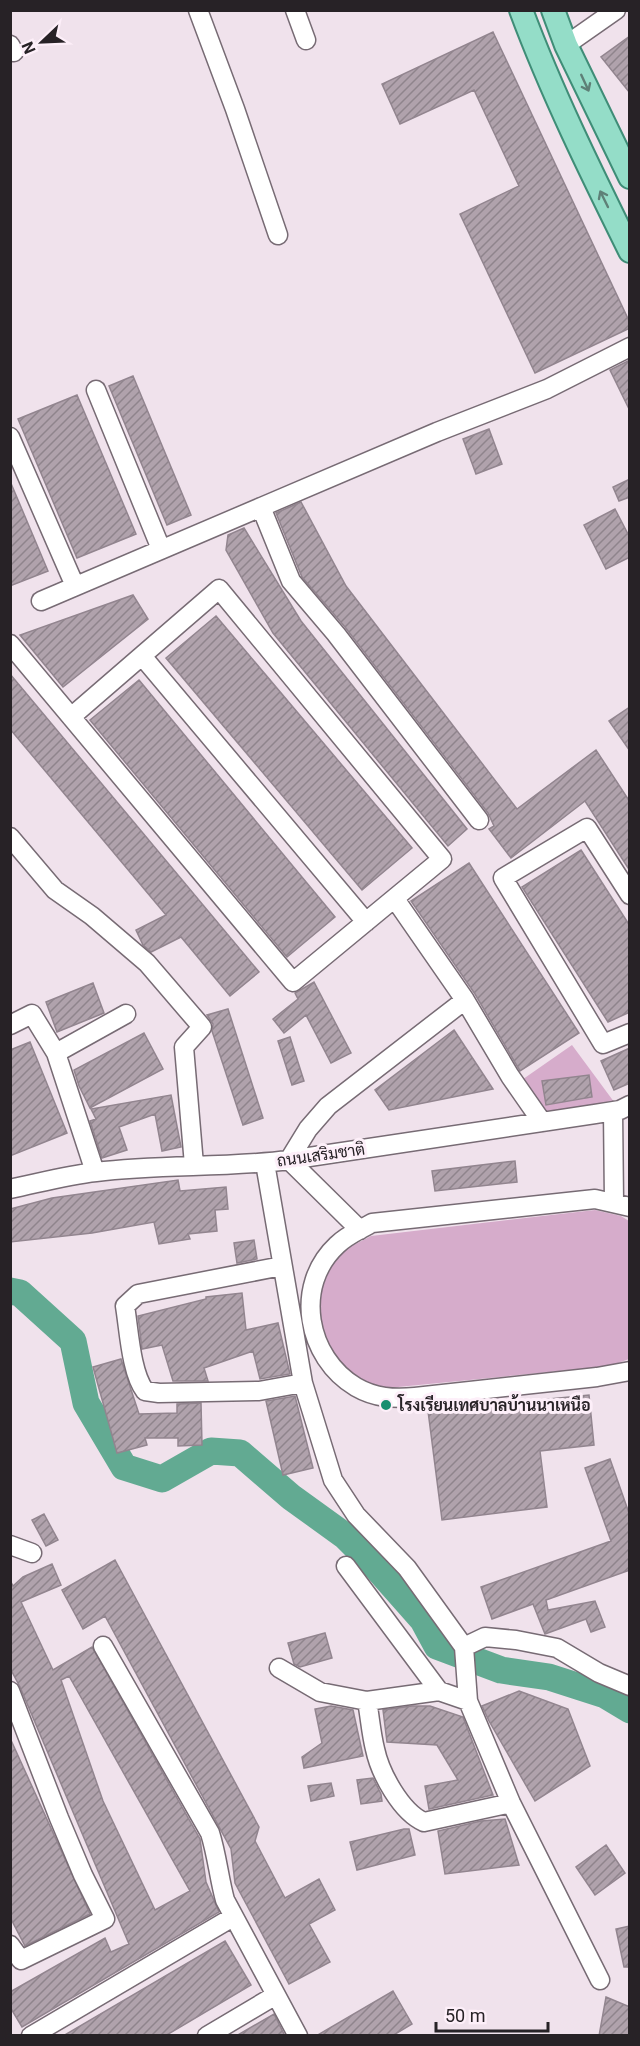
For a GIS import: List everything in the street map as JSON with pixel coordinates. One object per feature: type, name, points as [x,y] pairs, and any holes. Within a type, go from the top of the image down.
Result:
[{"type":"main road","points":[[520,10],[580,151],[630,251]]},
{"type":"main road","points":[[553,10],[566,45],[630,177]]},
{"type":"street","points":[[198,10],[278,235]]},
{"type":"street","points":[[296,10],[306,40]]},
{"type":"street","points":[[566,45],[616,10]]},
{"type":"street","points":[[40,601],[437,432],[547,389],[630,347]]},
{"type":"street","points":[[96,390],[161,549]]},
{"type":"street","points":[[10,437],[75,586]]},
{"type":"street","points":[[261,507],[291,581],[336,633],[479,820]]},
{"type":"street","points":[[10,644],[71,717],[293,982],[442,859],[219,589],[71,717]]},
{"type":"street","points":[[142,656],[366,922]]},
{"type":"street","points":[[630,895],[587,828],[503,878],[603,1044],[630,1033]]},
{"type":"street","points":[[10,837],[56,890],[92,916],[147,963],[202,1028],[184,1047],[194,1165]]},
{"type":"street","points":[[395,898],[465,1000],[510,1076],[542,1122]]},
{"type":"street","points":[[360,1230],[289,1160],[308,1128],[328,1106],[465,1000]]},
{"type":"street","points":[[10,1025],[32,1014],[56,1053],[95,1172]]},
{"type":"street","points":[[56,1053],[126,1014]]},
{"type":"street","points":[[621,1108],[622,1204],[595,1199],[372,1223],[346,1237],[326,1258],[318,1271],[310,1301],[313,1330],[321,1351],[334,1369],[357,1388],[386,1397],[398,1398],[597,1377],[630,1371]]},
{"type":"street","name":"ถนนเสริมชาติ","points":[[10,1189],[95,1172],[289,1160],[621,1108]]},
{"type":"street","points":[[265,1163],[303,1383],[333,1480],[356,1515],[407,1568],[464,1654],[468,1701],[511,1803],[600,1980]]},
{"type":"street","points":[[282,1266],[138,1294],[125,1306],[132,1350],[139,1384],[145,1391],[159,1393],[258,1391],[303,1383]]},
{"type":"street","points":[[10,1545],[32,1553]]},
{"type":"street","points":[[346,1566],[440,1691]]},
{"type":"street","points":[[464,1654],[485,1637],[516,1640],[557,1648],[599,1673],[630,1686]]},
{"type":"street","points":[[103,1646],[210,1833],[225,1900],[298,2036]]},
{"type":"street","points":[[279,1668],[320,1692],[368,1701],[440,1691],[468,1701]]},
{"type":"street","points":[[10,1691],[15,1712],[59,1818],[105,1919],[21,1960],[10,1944]]},
{"type":"street","points":[[368,1701],[375,1752],[393,1792],[414,1817],[424,1822],[511,1803]]},
{"type":"street","points":[[31,2036],[233,1917]]},
{"type":"street","points":[[207,2036],[276,1995]]},
{"type":"shaded area","points":[[572,1045],[620,1110],[542,1122],[516,1084]]},
{"type":"shaded area","points":[[595,1210],[621,1216],[629,1221],[629,1359],[610,1366],[388,1388],[358,1378],[342,1366],[332,1353],[321,1323],[322,1291],[335,1262],[353,1245],[371,1236]]},
{"type":"building","points":[[493,32],[630,323],[630,328],[535,373],[460,214],[519,186],[474,90],[400,124],[382,84]]},
{"type":"building","points":[[630,36],[630,93],[601,57]]},
{"type":"building","points":[[630,360],[630,411],[610,370]]},
{"type":"building","points":[[133,376],[191,515],[167,525],[109,386]]},
{"type":"building","points":[[77,395],[136,534],[77,558],[18,419]]},
{"type":"building","points":[[489,429],[502,464],[476,474],[463,439]]},
{"type":"building","points":[[630,479],[630,497],[619,501],[613,487]]},
{"type":"building","points":[[10,481],[48,571],[10,586]]},
{"type":"building","points":[[301,502],[346,586],[517,809],[596,750],[630,802],[630,871],[585,801],[511,858],[489,829],[494,826],[488,813],[345,627],[302,577],[276,513]]},
{"type":"building","points":[[615,509],[630,538],[630,557],[606,569],[584,525]]},
{"type":"building","points":[[244,528],[301,621],[467,829],[448,846],[273,633],[226,550],[228,535]]},
{"type":"building","points":[[133,595],[148,619],[63,687],[20,635]]},
{"type":"building","points":[[216,616],[412,848],[362,890],[166,658]]},
{"type":"building","points":[[10,674],[259,972],[230,996],[181,937],[151,952],[143,945],[136,930],[166,915],[10,729]]},
{"type":"building","points":[[139,680],[335,917],[287,957],[90,720]]},
{"type":"building","points":[[630,707],[630,751],[609,721]]},
{"type":"building","points":[[581,850],[630,926],[630,1012],[608,1022],[522,887]]},
{"type":"building","points":[[469,863],[579,1033],[520,1071],[475,994],[411,901]]},
{"type":"building","points":[[314,982],[351,1053],[331,1063],[306,1015],[284,1033],[273,1019],[298,999],[295,993]]},
{"type":"building","points":[[93,983],[104,1013],[57,1032],[46,1002]]},
{"type":"building","points":[[228,1009],[263,1118],[243,1125],[212,1031],[213,1024],[207,1015]]},
{"type":"building","points":[[454,1030],[493,1089],[389,1110],[375,1090]]},
{"type":"building","points":[[144,1033],[163,1069],[90,1108],[74,1070]]},
{"type":"building","points":[[290,1037],[304,1081],[292,1085],[278,1041]]},
{"type":"building","points":[[30,1042],[67,1133],[10,1156],[10,1050]]},
{"type":"building","points":[[630,1048],[630,1083],[614,1090],[601,1061]]},
{"type":"building","points":[[589,1075],[592,1097],[546,1105],[542,1081]]},
{"type":"building","points":[[171,1095],[181,1147],[162,1151],[155,1114],[119,1127],[127,1150],[102,1158],[90,1121],[96,1119],[91,1109]]},
{"type":"building","points":[[515,1161],[517,1182],[435,1191],[432,1171]]},
{"type":"building","points":[[178,1180],[180,1191],[226,1187],[228,1209],[215,1210],[217,1231],[188,1234],[190,1239],[159,1244],[154,1222],[92,1233],[10,1242],[10,1209],[52,1198]]},
{"type":"building","points":[[254,1240],[257,1259],[237,1263],[234,1243]]},
{"type":"building","points":[[242,1293],[246,1330],[278,1323],[290,1374],[260,1379],[253,1351],[204,1368],[208,1381],[173,1381],[162,1345],[142,1349],[138,1316],[206,1299],[206,1297]]},
{"type":"building","points":[[121,1359],[139,1414],[177,1413],[177,1404],[201,1403],[202,1445],[178,1446],[178,1438],[145,1438],[147,1445],[117,1453],[93,1367]]},
{"type":"building","points":[[589,1395],[594,1445],[540,1451],[547,1507],[442,1520],[428,1411]]},
{"type":"building","points":[[295,1396],[313,1468],[283,1475],[266,1401]]},
{"type":"building","points":[[610,1459],[630,1516],[630,1570],[546,1600],[548,1610],[595,1601],[605,1627],[591,1632],[586,1619],[545,1634],[533,1604],[492,1619],[481,1587],[611,1541],[585,1468]]},
{"type":"building","points":[[44,1514],[58,1540],[46,1546],[32,1520]]},
{"type":"building","points":[[115,1560],[259,1827],[255,1841],[285,1898],[319,1879],[335,1910],[309,1924],[330,1962],[289,1984],[235,1883],[231,1849],[105,1616],[83,1629],[62,1590]]},
{"type":"building","points":[[52,1564],[61,1585],[21,1602],[53,1670],[92,1647],[200,1839],[206,1882],[219,1912],[22,2027],[10,2007],[10,1992],[105,1938],[111,1952],[129,1944],[10,1668],[10,1580],[13,1586],[23,1577]],"holes":[[[69,1676],[190,1891],[155,1910],[103,1801],[61,1680]]]},
{"type":"building","points":[[325,1633],[332,1658],[300,1667],[294,1664],[288,1643]]},
{"type":"building","points":[[519,1691],[568,1709],[590,1766],[535,1801],[482,1706]]},
{"type":"building","points":[[331,1706],[353,1710],[363,1756],[304,1768],[302,1757],[322,1743],[315,1709]]},
{"type":"building","points":[[430,1706],[463,1717],[493,1795],[429,1809],[425,1786],[458,1780],[437,1745],[387,1742],[383,1710]]},
{"type":"building","points":[[10,1738],[90,1914],[25,1946],[10,1917]]},
{"type":"building","points":[[373,1778],[382,1801],[361,1804],[357,1780]]},
{"type":"building","points":[[331,1783],[334,1796],[311,1801],[308,1786]]},
{"type":"building","points":[[505,1819],[519,1865],[445,1874],[438,1831],[481,1821]]},
{"type":"building","points":[[409,1829],[415,1855],[357,1870],[350,1842]]},
{"type":"building","points":[[606,1845],[625,1873],[595,1895],[576,1867]]},
{"type":"building","points":[[630,1926],[630,1967],[624,1967],[616,1929]]},
{"type":"building","points":[[225,1941],[251,1985],[165,2036],[63,2036]]},
{"type":"building","points":[[393,1991],[412,2024],[392,2036],[316,2036]]},
{"type":"building","points":[[606,1997],[630,2007],[630,2036],[599,2036]]},
{"type":"building","points":[[274,2014],[285,2036],[236,2036]]},
{"type":"waterway","points":[[10,1291],[20,1293],[73,1341],[86,1403],[124,1467],[162,1479],[211,1451],[240,1453],[291,1497],[345,1536],[423,1620],[437,1646],[501,1670],[549,1677],[605,1695],[630,1710]]},
{"type":"place","name":"โรงเรียนเทศบาลบ้านนาเหนือ","points":[[386,1405]]}]
